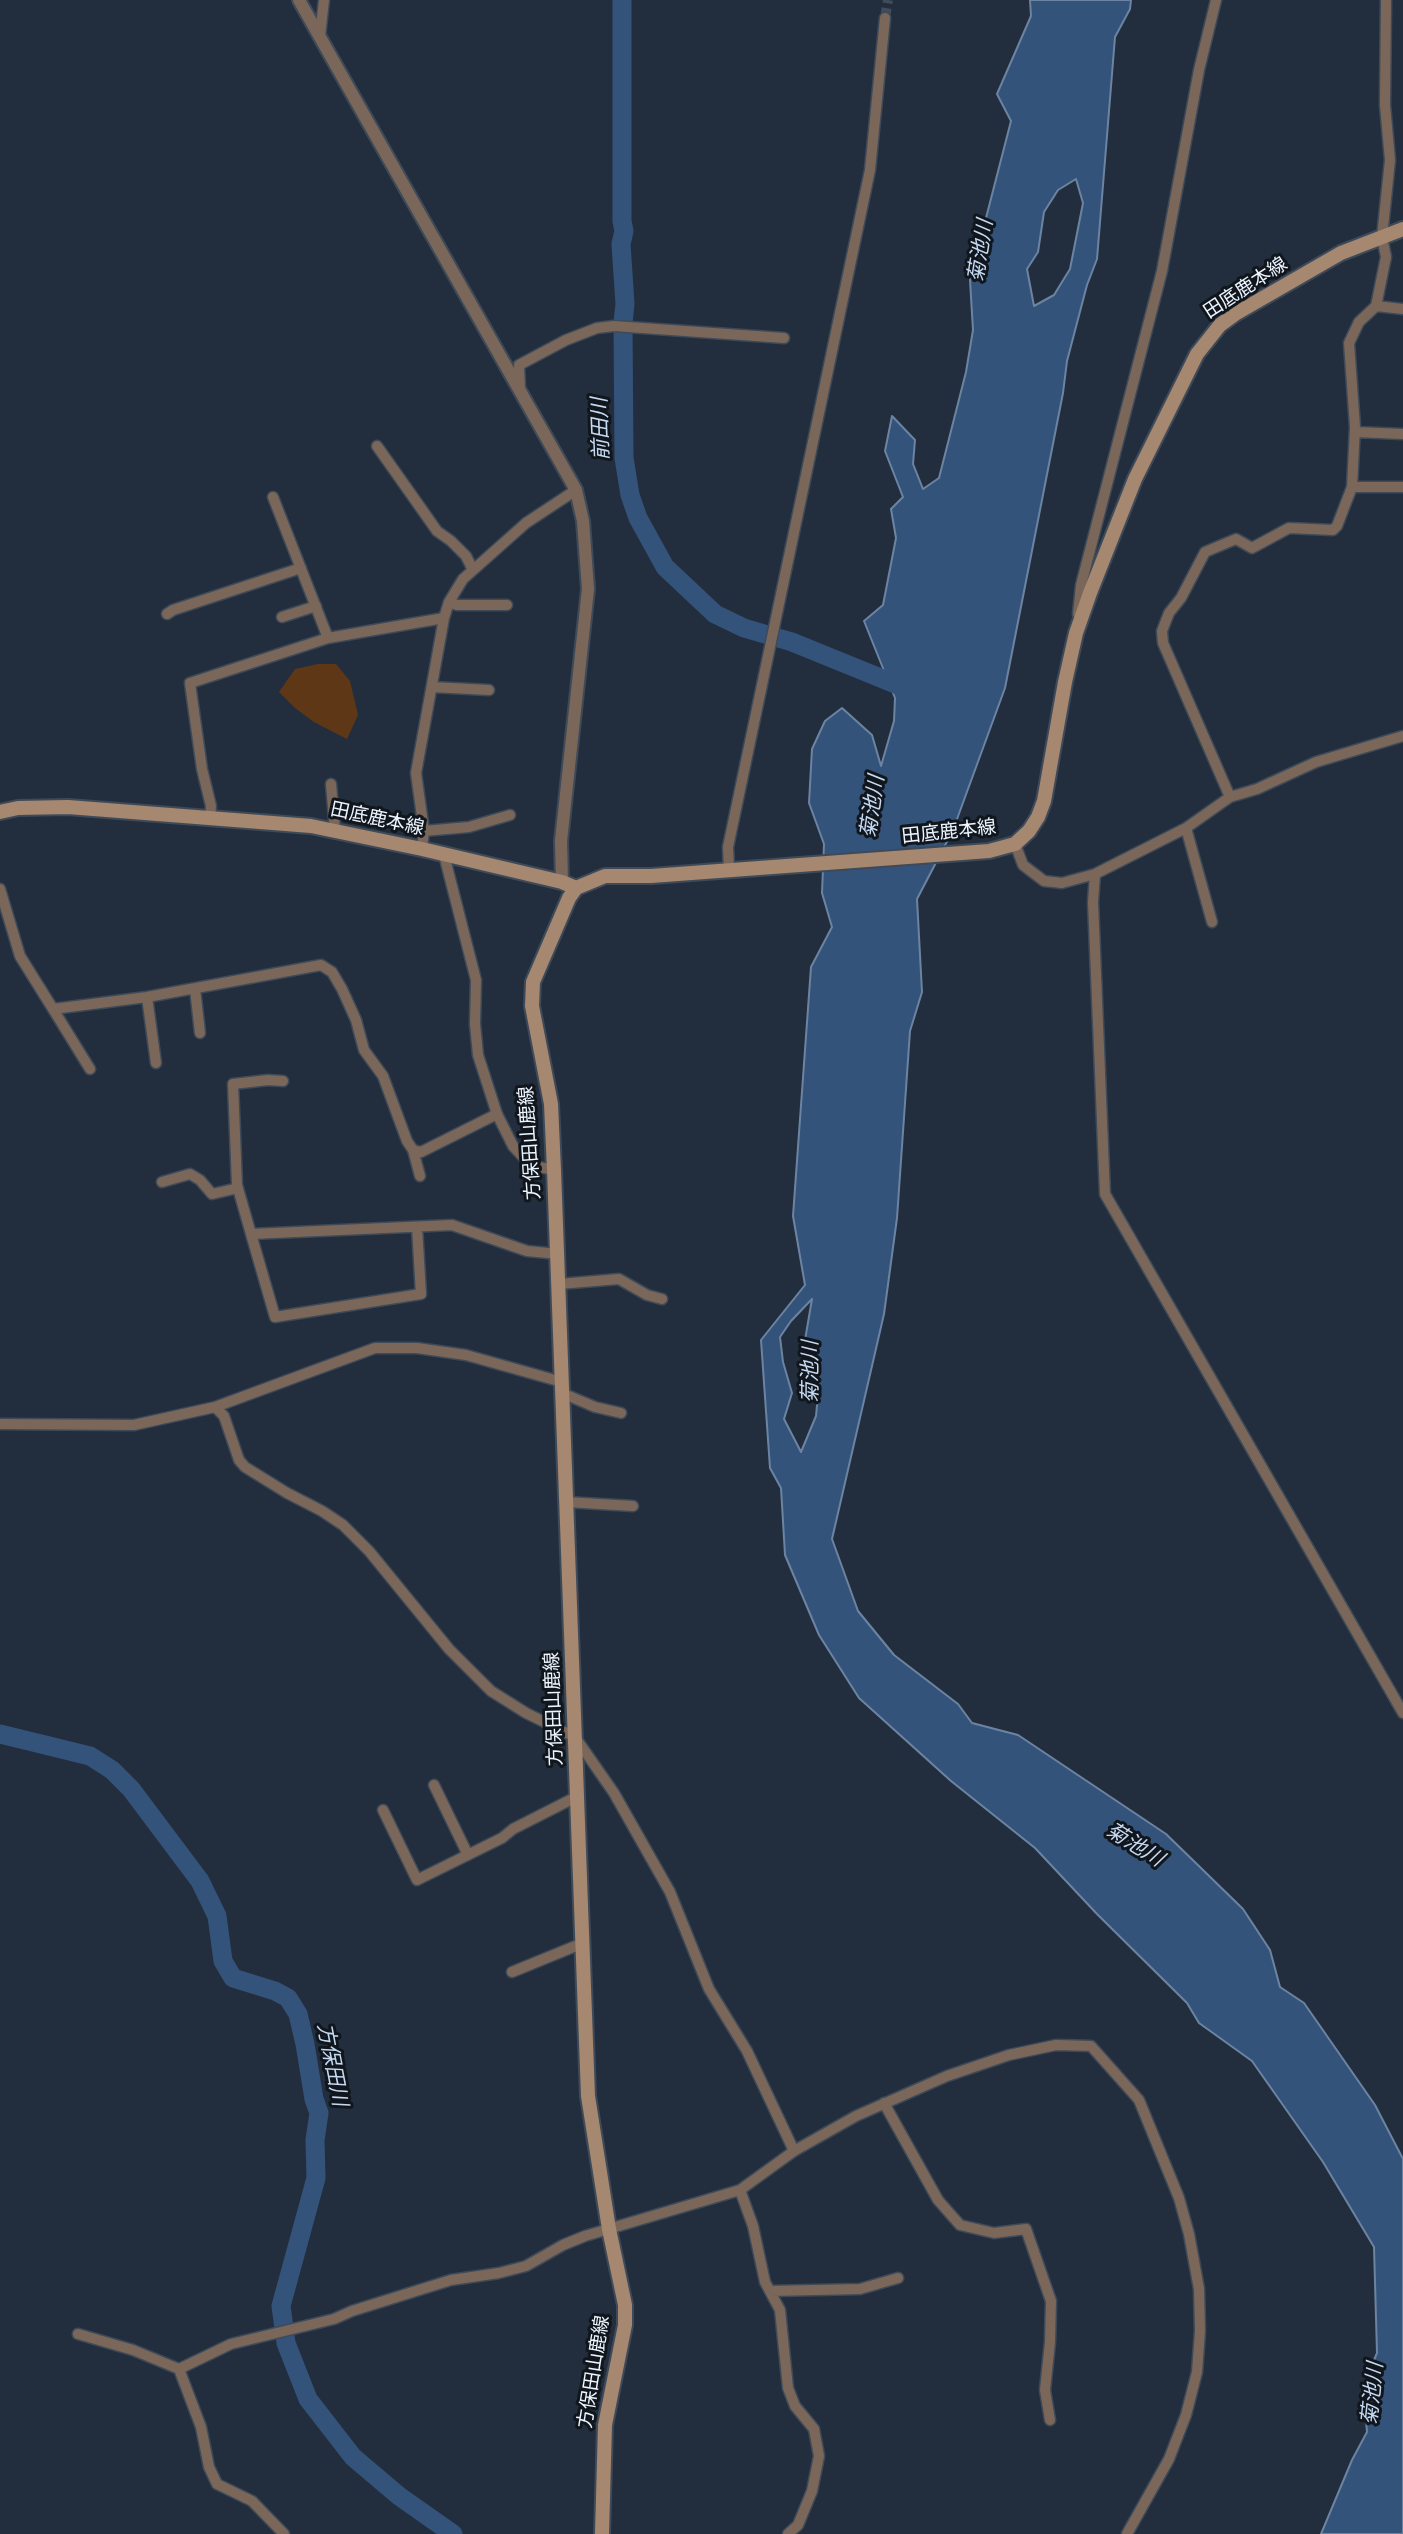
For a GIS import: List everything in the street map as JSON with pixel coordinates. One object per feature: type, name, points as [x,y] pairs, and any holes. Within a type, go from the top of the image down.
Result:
[{"type":"main road","name":"田底鹿本線","points":[[0,812],[18,808],[68,807],[335,830],[562,882],[576,888],[606,876],[729,871],[989,851],[1015,844],[1033,824],[1044,801],[1076,634],[1135,479],[1197,354],[1209,336],[1235,314],[1322,263],[1403,229]]},
{"type":"main road","name":"方保田山鹿線","points":[[576,888],[558,917],[531,993],[551,1104],[588,2096],[609,2229],[622,2290],[625,2325],[605,2425],[602,2534]]},
{"type":"street","points":[[299,0],[576,490],[583,521],[587,589],[561,841],[562,882]]},
{"type":"street","points":[[320,36],[324,0]]},
{"type":"street","points":[[1076,634],[1081,585],[1162,271],[1199,69],[1216,0]]},
{"type":"street","points":[[1230,797],[1163,643],[1162,631],[1169,613],[1181,598],[1205,552],[1236,538],[1252,548],[1289,528],[1333,530],[1352,487],[1355,432],[1349,343],[1359,322],[1376,306],[1387,257],[1381,237],[1390,160],[1385,105],[1386,0]]},
{"type":"street","points":[[729,871],[728,847],[870,170],[886,18]]},
{"type":"street","points":[[1376,306],[1403,309]]},
{"type":"street","points":[[520,390],[519,365],[566,340],[597,328],[614,326],[784,338]]},
{"type":"street","points":[[1355,432],[1403,434]]},
{"type":"street","points":[[377,446],[437,531],[458,548],[473,570]]},
{"type":"street","points":[[1352,487],[1403,488]]},
{"type":"street","points":[[422,849],[424,831],[416,773],[449,602],[463,579],[526,523],[576,490]]},
{"type":"street","points":[[273,497],[328,638]]},
{"type":"street","points":[[167,614],[301,568]]},
{"type":"street","points":[[449,602],[457,605],[507,605]]},
{"type":"street","points":[[282,617],[316,606]]},
{"type":"street","points":[[210,818],[211,806],[202,769],[191,683],[328,638],[444,618]]},
{"type":"street","points":[[432,687],[489,691]]},
{"type":"street","points":[[1015,844],[1023,865],[1044,881],[1062,883],[1095,874],[1186,828],[1230,797],[1257,789],[1316,762],[1403,736]]},
{"type":"street","points":[[331,784],[335,830]]},
{"type":"street","points":[[424,831],[469,827],[510,815]]},
{"type":"street","points":[[1186,828],[1212,922]]},
{"type":"street","points":[[444,855],[476,980],[475,1024],[478,1055],[497,1114],[513,1146],[528,1161],[554,1170]]},
{"type":"street","points":[[1095,874],[1093,902],[1105,1194],[1403,1713]]},
{"type":"street","points":[[0,892],[20,956],[90,1069]]},
{"type":"street","points":[[53,1009],[147,997],[321,965],[332,972],[356,1020],[364,1051],[383,1076],[407,1141],[413,1150],[420,1176]]},
{"type":"street","points":[[195,989],[200,1033]]},
{"type":"street","points":[[147,997],[156,1063]]},
{"type":"street","points":[[283,1081],[233,1084],[238,1188],[275,1317],[421,1294],[418,1227]]},
{"type":"street","points":[[413,1150],[421,1152],[497,1114]]},
{"type":"street","points":[[162,1182],[190,1174],[200,1180],[212,1195],[238,1188]]},
{"type":"street","points":[[251,1234],[452,1225],[527,1251],[558,1254]]},
{"type":"street","points":[[559,1284],[620,1279],[648,1295],[662,1299]]},
{"type":"street","points":[[0,1424],[134,1425],[215,1407],[375,1348],[417,1348],[466,1355],[562,1388],[595,1407],[621,1413]]},
{"type":"street","points":[[215,1407],[224,1416],[239,1460],[245,1467],[342,1525],[369,1551],[449,1649],[491,1691],[526,1713],[575,1737],[614,1793],[670,1892],[709,1989],[747,2051],[794,2151]]},
{"type":"street","points":[[566,1502],[633,1506]]},
{"type":"street","points":[[434,1785],[468,1855]]},
{"type":"street","points":[[383,1810],[417,1880],[578,1796]]},
{"type":"street","points":[[512,1972],[583,1943]]},
{"type":"street","points":[[78,2334],[133,2350],[179,2369],[240,2342],[334,2319],[451,2280],[526,2266],[563,2245],[740,2190],[794,2151],[856,2116],[947,2076],[1009,2055],[1056,2045],[1091,2046],[1139,2099],[1168,2166],[1189,2234],[1199,2289],[1197,2372],[1186,2415],[1168,2459],[1127,2534]]},
{"type":"street","points":[[884,2104],[938,2200],[960,2225],[994,2232],[1026,2229],[1051,2301],[1045,2390],[1050,2420]]},
{"type":"street","points":[[740,2190],[753,2226],[765,2282],[780,2310],[788,2388],[795,2406],[814,2429],[819,2456],[812,2491],[798,2525],[788,2534]]},
{"type":"street","points":[[770,2291],[860,2289],[898,2278]]},
{"type":"street","points":[[179,2369],[201,2427],[209,2467],[218,2484],[252,2501],[268,2521],[284,2534]]},
{"type":"street","points":[[268,2521],[269,2534]]},
{"type":"shaded area","points":[[318,664],[336,664],[350,681],[358,715],[347,739],[314,722],[279,692],[295,669]]},
{"type":"water","name":"菊池川","points":[[1030,0],[1131,0],[1130,9],[1115,37],[1097,259],[1087,285],[1067,361],[1005,688],[953,830],[917,899],[922,992],[910,1031],[897,1218],[884,1314],[832,1539],[858,1611],[894,1655],[958,1704],[972,1723],[1018,1735],[1166,1834],[1243,1909],[1270,1950],[1280,1987],[1304,2003],[1375,2105],[1403,2159],[1403,2534],[1321,2534],[1352,2460],[1367,2432],[1363,2386],[1377,2353],[1374,2247],[1323,2162],[1252,2061],[1199,2023],[1187,2003],[1035,1848],[951,1781],[859,1698],[819,1635],[785,1555],[781,1488],[770,1468],[761,1340],[805,1285],[793,1216],[811,967],[832,927],[822,893],[824,844],[809,803],[812,749],[825,721],[842,708],[872,735],[881,766],[894,721],[895,698],[864,621],[883,605],[896,538],[891,509],[903,497],[885,451],[892,416],[915,440],[913,464],[923,489],[939,478],[966,372],[973,330],[970,280],[1011,121],[997,94],[1031,16]],"holes":[[[1076,179],[1083,203],[1070,269],[1054,295],[1034,306],[1027,269],[1038,252],[1044,212],[1058,190]],[[812,1299],[805,1340],[819,1384],[816,1416],[801,1452],[784,1419],[792,1393],[783,1362],[780,1337]]]},
{"type":"waterway","name":"前田川","points":[[622,0],[624,458],[630,495],[638,518],[665,567],[715,614],[744,628],[792,642],[910,690]]},
{"type":"waterway","name":"方保田川","points":[[0,1734],[90,1756],[112,1770],[131,1789],[200,1881],[217,1916],[223,1961],[233,1978],[275,1991],[288,1998],[298,2014],[319,2113],[315,2140],[316,2178],[281,2306],[286,2343],[308,2399],[353,2457],[399,2496],[453,2534]]},
{"type":"tunnel","points":[[885,18],[888,0]]}]
